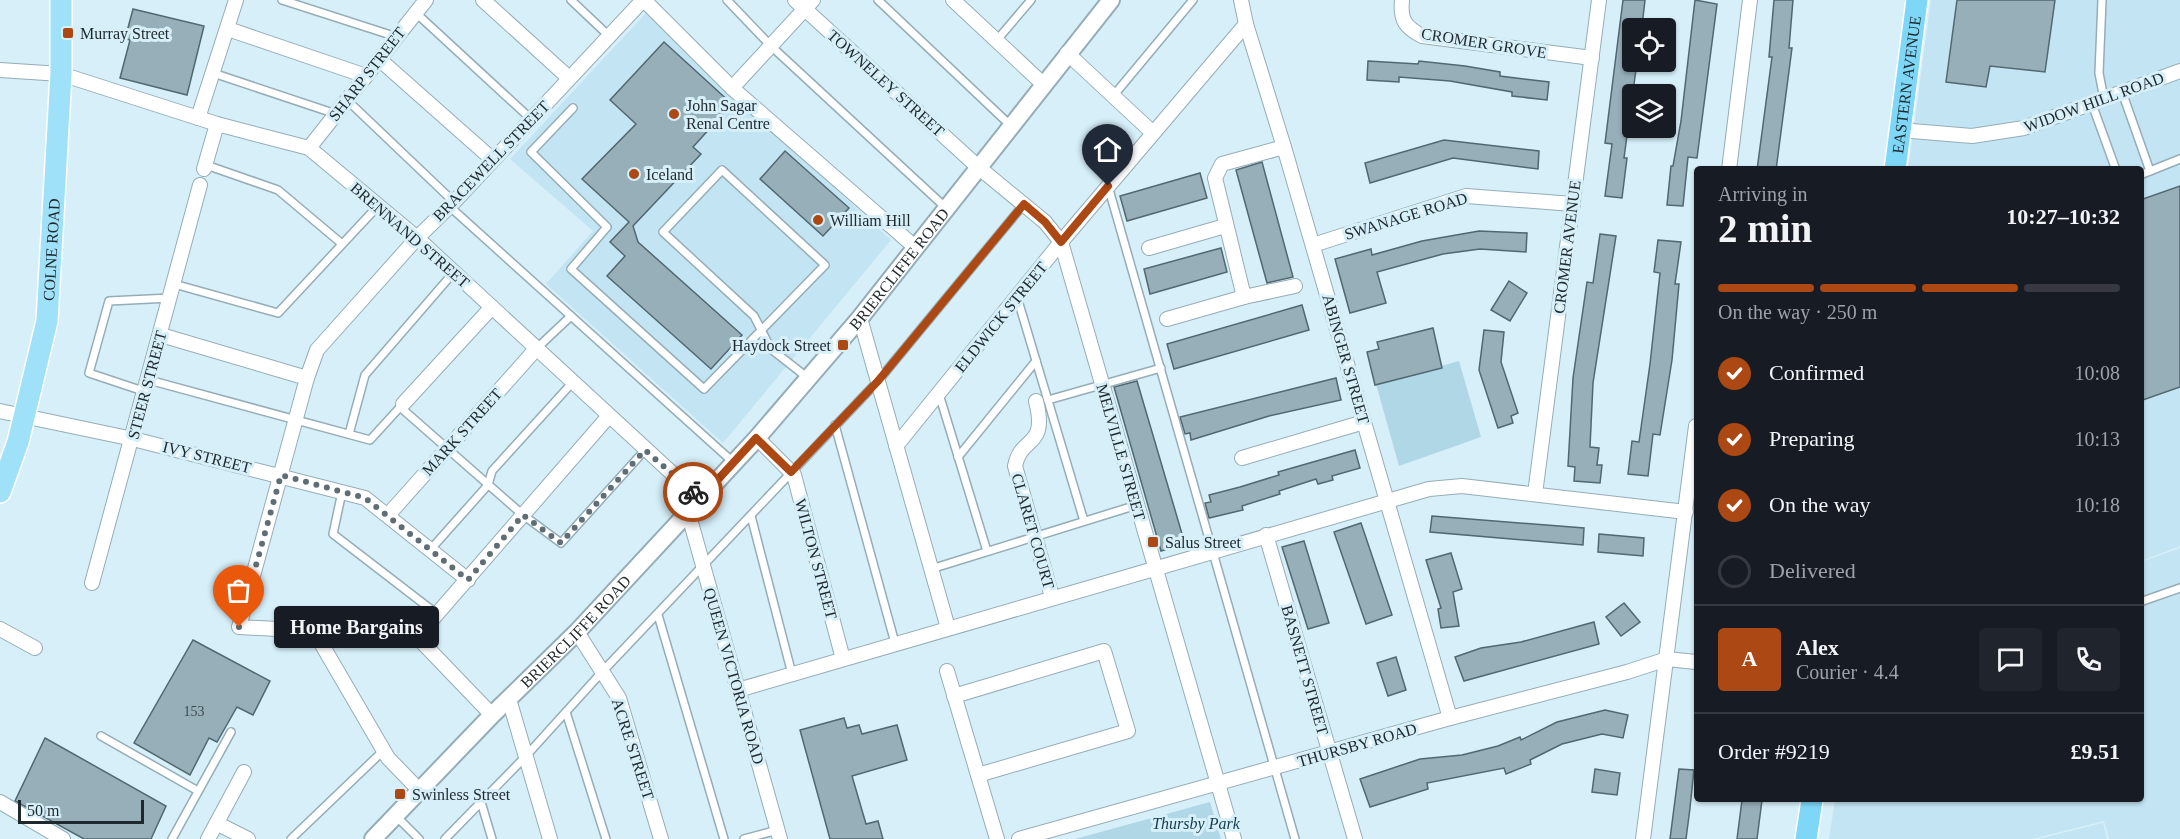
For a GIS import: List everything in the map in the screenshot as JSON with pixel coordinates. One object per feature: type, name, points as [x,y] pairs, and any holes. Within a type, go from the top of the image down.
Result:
[{"type":"highway","name":"EASTERN AVENUE","points":[[1896,166],[1917,0]]},
{"type":"highway","points":[[1806,839],[1812,802]]},
{"type":"main road","name":"COLNE ROAD","points":[[0,492],[24,417],[47,321],[61,74],[62,0]]},
{"type":"street","points":[[198,118],[236,0]]},
{"type":"street","points":[[483,0],[569,78]]},
{"type":"street","points":[[644,0],[732,88],[915,247]]},
{"type":"street","name":"BRACEWELL STREET","points":[[384,751],[314,632],[239,627],[307,378],[317,350],[417,238],[452,204],[644,0]]},
{"type":"street","points":[[953,0],[1043,84]]},
{"type":"street","name":"BRIERCLIFFE ROAD","points":[[373,839],[492,715],[577,632],[756,438],[860,318],[977,166],[1111,0]]},
{"type":"street","name":"ABINGER STREET","points":[[1241,0],[1246,24],[1388,499],[1450,718]]},
{"type":"street","name":"CROMER GROVE","points":[[1402,0],[1400,15],[1407,29],[1422,36],[1592,58]]},
{"type":"street","name":"CROMER AVENUE","points":[[1535,494],[1599,0]]},
{"type":"street","points":[[1729,166],[1750,0]]},
{"type":"street","points":[[732,88],[771,46],[804,3]]},
{"type":"street","name":"TOWNELEY STREET","points":[[804,3],[977,166]]},
{"type":"street","name":"SHARP STREET","points":[[309,148],[422,4]]},
{"type":"street","name":"ELDWICK STREET","points":[[896,446],[1061,242],[1246,24]]},
{"type":"street","points":[[228,29],[366,76]]},
{"type":"street","points":[[1067,53],[1153,133]]},
{"type":"street","points":[[380,58],[492,159]]},
{"type":"street","points":[[0,70],[61,74]]},
{"type":"street","name":"WIDOW HILL ROAD","points":[[1900,130],[1972,136],[2024,128],[2180,70]]},
{"type":"street","name":"BRENNAND STREET","points":[[61,74],[216,124],[309,148],[417,238],[608,417],[700,499]]},
{"type":"street","points":[[205,167],[216,124]]},
{"type":"street","points":[[1244,297],[1215,178],[1222,164],[1284,147]]},
{"type":"street","name":"MELVILLE STREET","points":[[977,166],[1045,222],[1061,242],[1234,839]]},
{"type":"street","name":"STEER STREET","points":[[92,583],[200,186]]},
{"type":"street","name":"SWANAGE ROAD","points":[[1313,245],[1466,196],[1573,204]]},
{"type":"street","points":[[1149,248],[1225,226]]},
{"type":"street","points":[[1167,319],[1244,297],[1295,286]]},
{"type":"street","points":[[402,406],[492,307]]},
{"type":"street","points":[[860,318],[948,628]]},
{"type":"street","points":[[161,335],[307,378]]},
{"type":"street","name":"MARK STREET","points":[[389,514],[536,349]]},
{"type":"street","name":"CLARET COURT","points":[[1042,400],[1036,437],[1020,455],[1015,466],[1052,597]]},
{"type":"street","name":"IVY STREET","points":[[0,411],[133,439],[365,498],[389,514],[468,580]]},
{"type":"street","points":[[492,715],[417,637],[608,417]]},
{"type":"street","points":[[1242,458],[1364,422]]},
{"type":"street","name":"WILTON STREET","points":[[756,438],[794,475],[843,658]]},
{"type":"street","points":[[1643,839],[1694,443]]},
{"type":"street","points":[[738,690],[1154,567],[1429,489],[1462,486],[1686,512]]},
{"type":"street","name":"QUEEN VICTORIA ROAD","points":[[688,512],[779,834]]},
{"type":"street","name":"BASNETT STREET","points":[[1266,535],[1355,839]]},
{"type":"street","points":[[0,629],[35,648]]},
{"type":"street","name":"ACRE STREET","points":[[577,632],[619,698],[661,839]]},
{"type":"street","points":[[954,696],[1104,651],[1128,731],[978,775]]},
{"type":"street","name":"THURSBY ROAD","points":[[1019,839],[1450,718],[1627,672],[1667,658],[1694,662]]},
{"type":"street","points":[[947,671],[997,839]]},
{"type":"street","points":[[509,699],[550,839]]},
{"type":"street","points":[[384,751],[420,791]]},
{"type":"street","points":[[208,839],[244,772]]},
{"type":"street","points":[[0,802],[44,834],[63,839]]},
{"type":"street","points":[[218,824],[248,839]]},
{"type":"lane","points":[[282,0],[397,37]]},
{"type":"lane","points":[[571,0],[609,36]]},
{"type":"lane","points":[[727,0],[771,46],[945,207]]},
{"type":"lane","points":[[878,0],[1010,125]]},
{"type":"lane","points":[[997,40],[1031,0]]},
{"type":"lane","points":[[1113,95],[1193,0]]},
{"type":"lane","points":[[2102,0],[2098,101],[2115,166]]},
{"type":"lane","points":[[422,4],[531,120]]},
{"type":"lane","points":[[213,73],[336,114]]},
{"type":"lane","points":[[2122,92],[2150,171]]},
{"type":"lane","points":[[347,100],[452,204],[571,316],[734,462]]},
{"type":"lane","points":[[573,108],[531,153],[607,227],[571,269],[704,389],[762,330],[825,265],[722,170],[663,232],[754,316],[762,330],[771,349],[808,378]]},
{"type":"lane","points":[[2144,173],[2180,159]]},
{"type":"lane","points":[[205,167],[278,190],[341,243]]},
{"type":"lane","points":[[1108,186],[1295,839]]},
{"type":"lane","points":[[445,839],[526,756],[602,672],[878,381],[1024,204]]},
{"type":"lane","points":[[377,207],[278,313],[172,291],[110,301],[89,373],[370,440],[402,406],[447,449],[523,515],[561,543],[645,450]]},
{"type":"lane","points":[[349,434],[365,375],[454,272]]},
{"type":"lane","points":[[1017,297],[1036,361],[1042,400],[1084,521]]},
{"type":"lane","points":[[536,349],[571,316]]},
{"type":"lane","points":[[958,457],[1036,361]]},
{"type":"lane","points":[[1042,400],[1161,368]]},
{"type":"lane","points":[[431,549],[488,484],[492,471],[572,383]]},
{"type":"lane","points":[[939,394],[987,551]]},
{"type":"lane","points":[[835,425],[895,643]]},
{"type":"lane","points":[[343,492],[333,534],[437,614]]},
{"type":"lane","points":[[931,568],[1137,505]]},
{"type":"lane","points":[[751,516],[792,674]]},
{"type":"lane","points":[[2144,601],[2180,588]]},
{"type":"lane","points":[[658,615],[724,839]]},
{"type":"lane","points":[[567,712],[606,839]]},
{"type":"lane","points":[[172,839],[231,732]]},
{"type":"lane","points":[[101,736],[198,791]]},
{"type":"lane","points":[[291,839],[384,751]]},
{"type":"lane","points":[[481,802],[492,839]]},
{"type":"lane","points":[[396,816],[419,839]]},
{"type":"lane","points":[[744,839],[779,834]]},
{"type":"shaded area","points":[[1931,0],[2180,0],[2180,546],[2144,560],[2144,166],[1909,166]]},
{"type":"shaded area","points":[[646,13],[891,240],[723,443],[546,284],[593,231],[510,159]]},
{"type":"shaded area","points":[[2180,548],[2180,839],[2109,839],[2104,821],[2032,839],[1829,839],[1835,802],[2144,802],[2144,561]]},
{"type":"shaded area","points":[[2103,823],[2107,839],[2038,839]]},
{"type":"green space","points":[[1459,361],[1481,437],[1399,466],[1376,384]]},
{"type":"green space","name":"Thursby Park","points":[[1210,802],[1221,839],[1075,839]]},
{"type":"building","points":[[1623,0],[1645,0],[1643,18],[1622,18],[1622,72],[1636,72],[1634,84],[1622,84],[1622,138],[1627,138],[1624,158],[1627,158],[1622,198],[1605,196],[1612,144],[1605,143]]},
{"type":"building","points":[[1695,0],[1717,4],[1697,158],[1688,157],[1683,206],[1667,205],[1671,166],[1673,166],[1681,121]]},
{"type":"building","points":[[1774,0],[1793,0],[1789,48],[1792,48],[1777,166],[1758,166],[1772,57],[1769,57]]},
{"type":"building","points":[[1957,0],[2055,0],[2045,72],[1990,66],[1986,87],[1946,82]]},
{"type":"building","points":[[133,9],[204,26],[187,95],[120,78],[130,40],[125,39]]},
{"type":"building","points":[[664,42],[732,104],[693,147],[701,154],[633,226],[638,242],[742,335],[711,369],[607,276],[625,256],[610,242],[629,222],[582,179],[636,124],[610,100]]},
{"type":"building","points":[[1368,61],[1418,64],[1419,61],[1465,66],[1500,72],[1500,76],[1549,82],[1547,100],[1512,96],[1512,92],[1450,81],[1399,77],[1399,82],[1367,80]]},
{"type":"building","points":[[1444,140],[1539,151],[1538,169],[1453,158],[1370,183],[1365,163]]},
{"type":"building","points":[[785,151],[849,208],[823,236],[760,179]]},
{"type":"building","points":[[1262,162],[1293,277],[1267,283],[1236,170]]},
{"type":"building","points":[[1200,173],[1207,198],[1127,221],[1120,196]]},
{"type":"building","points":[[2180,186],[2180,387],[2144,400],[2144,199]]},
{"type":"building","points":[[1479,231],[1527,233],[1526,252],[1480,249],[1443,254],[1377,272],[1386,303],[1350,313],[1335,259],[1371,249],[1372,255],[1422,241]]},
{"type":"building","points":[[1600,234],[1616,236],[1593,383],[1590,447],[1599,448],[1597,465],[1602,465],[1600,483],[1574,481],[1575,467],[1568,466],[1573,378],[1587,282],[1593,283]]},
{"type":"building","points":[[1658,240],[1681,242],[1675,284],[1679,284],[1672,360],[1660,435],[1653,434],[1648,476],[1628,474],[1632,441],[1639,442],[1650,364],[1660,273],[1654,272]]},
{"type":"building","points":[[1221,248],[1227,272],[1150,294],[1144,269]]},
{"type":"building","points":[[1509,281],[1527,293],[1510,321],[1491,310]]},
{"type":"building","points":[[1302,305],[1309,330],[1174,369],[1167,344]]},
{"type":"building","points":[[1433,328],[1442,368],[1375,385],[1367,352],[1379,349],[1377,342]]},
{"type":"building","points":[[1484,330],[1504,332],[1501,362],[1518,413],[1511,416],[1513,423],[1498,428],[1479,370]]},
{"type":"building","points":[[1336,378],[1341,400],[1269,416],[1191,440],[1190,433],[1185,434],[1180,417]]},
{"type":"building","points":[[1137,381],[1185,544],[1161,551],[1114,387]]},
{"type":"building","points":[[1355,450],[1360,468],[1332,476],[1333,480],[1318,484],[1316,479],[1279,491],[1280,494],[1242,506],[1243,510],[1209,518],[1205,503],[1211,502],[1209,495]]},
{"type":"building","points":[[1432,516],[1584,528],[1583,545],[1430,532]]},
{"type":"building","points":[[1361,523],[1392,615],[1366,624],[1334,532]]},
{"type":"building","points":[[1599,534],[1644,538],[1643,556],[1598,552]]},
{"type":"building","points":[[1304,541],[1329,623],[1308,629],[1282,547]]},
{"type":"building","points":[[1451,553],[1462,589],[1453,592],[1459,626],[1441,628],[1438,609],[1441,608],[1426,560]]},
{"type":"building","points":[[1624,603],[1640,622],[1621,636],[1606,617]]},
{"type":"building","points":[[1594,622],[1599,644],[1464,681],[1455,657],[1481,648],[1521,642]]},
{"type":"building","points":[[193,640],[270,681],[253,715],[237,707],[217,742],[209,738],[190,775],[134,743]]},
{"type":"building","points":[[1396,657],[1406,690],[1388,696],[1377,663]]},
{"type":"building","points":[[1605,710],[1628,715],[1623,738],[1602,734],[1562,744],[1530,760],[1531,764],[1506,774],[1504,768],[1427,783],[1428,789],[1370,807],[1360,779],[1420,759],[1462,755],[1498,746],[1520,737],[1521,740],[1557,722]]},
{"type":"building","points":[[844,718],[847,728],[859,725],[862,734],[897,725],[907,760],[852,776],[866,824],[878,821],[883,839],[830,839],[800,730]]},
{"type":"building","points":[[45,738],[166,806],[151,839],[84,839],[15,801]]},
{"type":"building","points":[[1595,769],[1620,773],[1617,795],[1592,792]]},
{"type":"building","points":[[1679,769],[1694,770],[1690,808],[1686,839],[1670,839]]},
{"type":"building","points":[[1742,802],[1762,802],[1757,839],[1737,839]]},
{"type":"way so far","points":[[239,627],[281,475],[365,498],[389,514],[468,580],[523,515],[561,543],[645,450],[693,492]]},
{"type":"place","name":"Murray Street","points":[[68,33]]},
{"type":"place","name":"John Sagar Renal Centre","points":[[674,114]]},
{"type":"place","name":"Iceland","points":[[634,174]]},
{"type":"place","name":"William Hill","points":[[818,220]]},
{"type":"place","name":"Haydock Street","points":[[843,345]]},
{"type":"place","name":"Salus Street","points":[[1153,542]]},
{"type":"place","name":"Home Bargains","points":[[239,627]]},
{"type":"place","name":"Swinless Street","points":[[400,794]]},
{"type":"route","points":[[693,492],[700,499],[756,438],[791,472],[878,381],[1024,204],[1045,222],[1061,242],[1108,186]]}]
